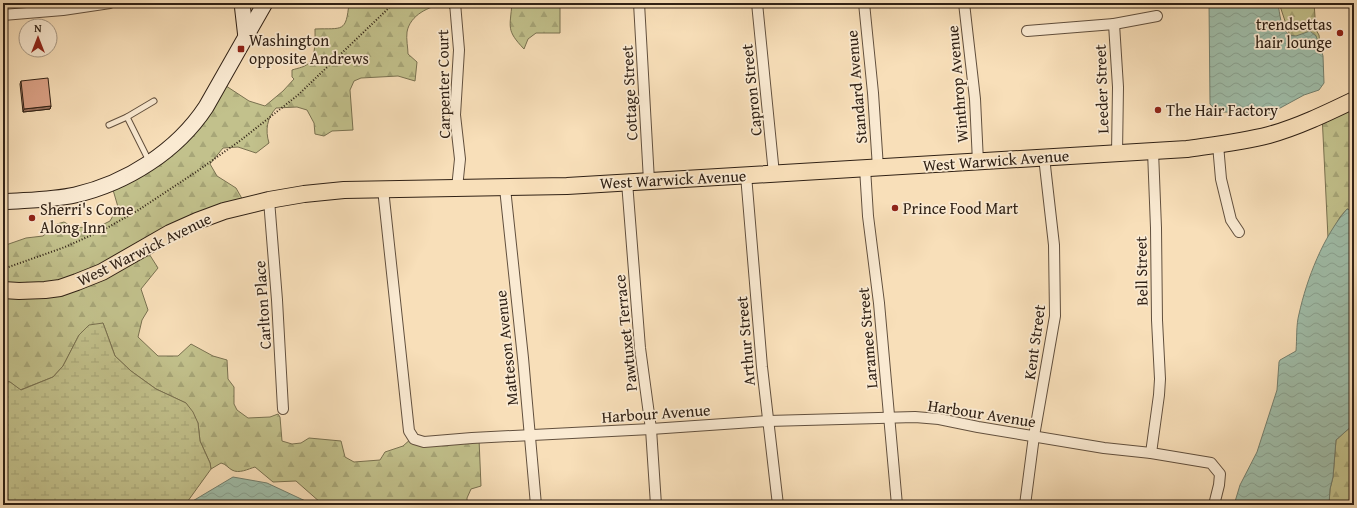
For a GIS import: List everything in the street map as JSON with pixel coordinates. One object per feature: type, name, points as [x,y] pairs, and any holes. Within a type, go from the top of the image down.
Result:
[{"type":"main road","points":[[242,3],[246,38]]},
{"type":"main road","points":[[3,202],[57,198],[96,189],[128,175],[165,152],[196,122],[265,3]]},
{"type":"main road","name":"West Warwick Avenue","points":[[3,290],[19,291],[60,288],[102,272],[170,233],[224,211],[269,200],[320,192],[383,189],[567,186],[1187,149],[1236,143],[1270,134],[1300,124],[1354,100]]},
{"type":"street","points":[[3,15],[63,10],[110,3]]},
{"type":"street","name":"Carpenter Court","points":[[456,3],[459,50],[455,115],[460,159],[457,188]]},
{"type":"street","name":"Cottage Street","points":[[639,3],[649,181]]},
{"type":"street","name":"Capron Street","points":[[757,3],[774,174]]},
{"type":"street","name":"Standard Avenue","points":[[864,3],[873,94],[872,168]]},
{"type":"street","name":"Winthrop Avenue","points":[[964,3],[975,99],[978,162]]},
{"type":"street","name":"Leeder Street","points":[[1027,31],[1114,24],[1157,16]]},
{"type":"street","name":"Leeder Street","points":[[1114,24],[1118,87],[1117,153]]},
{"type":"street","points":[[1218,145],[1221,179],[1231,220],[1239,232]]},
{"type":"street","name":"Bell Street","points":[[1151,453],[1159,390],[1153,151]]},
{"type":"street","name":"Kent Street","points":[[1025,505],[1034,436],[1055,316],[1054,245],[1044,157]]},
{"type":"street","name":"Laramee Street","points":[[872,168],[868,216],[879,303],[897,505]]},
{"type":"street","name":"Arthur Street","points":[[746,175],[762,367],[778,505]]},
{"type":"street","name":"Pawtuxet Terrace","points":[[626,182],[640,348],[650,429],[656,505]]},
{"type":"street","name":"Matteson Avenue","points":[[505,188],[536,505]]},
{"type":"street","name":"Harbour Avenue","points":[[383,189],[409,431],[414,439],[424,442],[768,421],[889,417],[939,419],[1104,448],[1151,453],[1211,463],[1220,474],[1214,505]]},
{"type":"street","name":"Carlton Place","points":[[269,200],[277,300],[283,409]]},
{"type":"lane","points":[[109,126],[154,101]]},
{"type":"lane","points":[[127,117],[150,162]]},
{"type":"path","points":[[3,269],[65,247],[103,230],[137,211],[196,172],[241,140],[298,95],[394,3]]},
{"type":"green space","points":[[349,3],[451,3],[450,9],[445,4],[421,12],[409,26],[407,32],[408,54],[417,62],[415,81],[398,76],[361,78],[354,81],[350,90],[353,130],[332,131],[324,136],[315,134],[314,123],[307,110],[297,107],[276,108],[269,120],[267,129],[269,143],[256,153],[238,147],[223,148],[210,164],[217,176],[236,188],[245,204],[146,249],[158,268],[141,289],[148,310],[142,320],[138,337],[158,356],[178,356],[191,344],[213,356],[227,360],[228,379],[234,387],[234,404],[237,410],[248,418],[270,417],[278,414],[280,417],[282,441],[292,444],[301,443],[309,438],[341,441],[345,457],[354,462],[380,460],[385,452],[403,446],[412,438],[479,439],[481,486],[471,489],[467,498],[467,505],[329,505],[321,503],[296,481],[273,482],[255,467],[238,472],[221,463],[211,469],[210,463],[200,441],[198,423],[186,403],[156,389],[131,371],[115,356],[103,323],[79,335],[63,366],[53,377],[20,390],[10,382],[3,381],[3,246],[26,238],[43,236],[57,224],[64,222],[73,227],[96,228],[110,221],[118,207],[111,183],[165,151],[220,82],[249,101],[265,106],[283,91],[294,79],[292,77],[292,70],[304,66],[310,62],[314,50],[315,29],[332,29],[341,27],[346,20]]},
{"type":"green space","points":[[512,3],[568,3],[560,7],[560,33],[536,33],[528,39],[524,49],[514,37],[510,28]]},
{"type":"green space","points":[[1279,3],[1314,3],[1316,30],[1319,35],[1320,45],[1291,39]]},
{"type":"green space","points":[[1346,105],[1354,119],[1354,211],[1347,209],[1340,217],[1328,238],[1322,114]]},
{"type":"green space","points":[[103,323],[115,356],[131,371],[156,389],[186,403],[193,412],[198,423],[200,441],[210,463],[211,469],[185,505],[3,505],[3,381],[10,382],[21,390],[53,377],[63,366],[79,335],[89,325]]},
{"type":"green space","points":[[1354,424],[1354,505],[1329,505],[1336,440]]},
{"type":"water","points":[[1209,3],[1278,3],[1282,24],[1289,35],[1296,36],[1310,31],[1316,36],[1323,56],[1324,83],[1319,90],[1304,95],[1271,113],[1223,112],[1215,110],[1210,104]]},
{"type":"water","points":[[1347,209],[1354,211],[1354,424],[1336,440],[1329,505],[1234,505],[1240,485],[1257,452],[1277,390],[1279,362],[1296,351],[1298,318],[1311,272],[1330,232]]},
{"type":"water","points":[[233,477],[267,483],[314,505],[186,505]]},
{"type":"building","points":[[48,78],[51,106],[24,109],[21,81]]},
{"type":"place","name":"trendsettas hair lounge","points":[[1340,33]]},
{"type":"place","name":"Washington opposite Andrews","points":[[241,49]]},
{"type":"place","name":"The Hair Factory","points":[[1158,110]]},
{"type":"place","name":"Prince Food Mart","points":[[895,208]]},
{"type":"place","name":"Sherri's Come Along Inn","points":[[32,218]]}]
